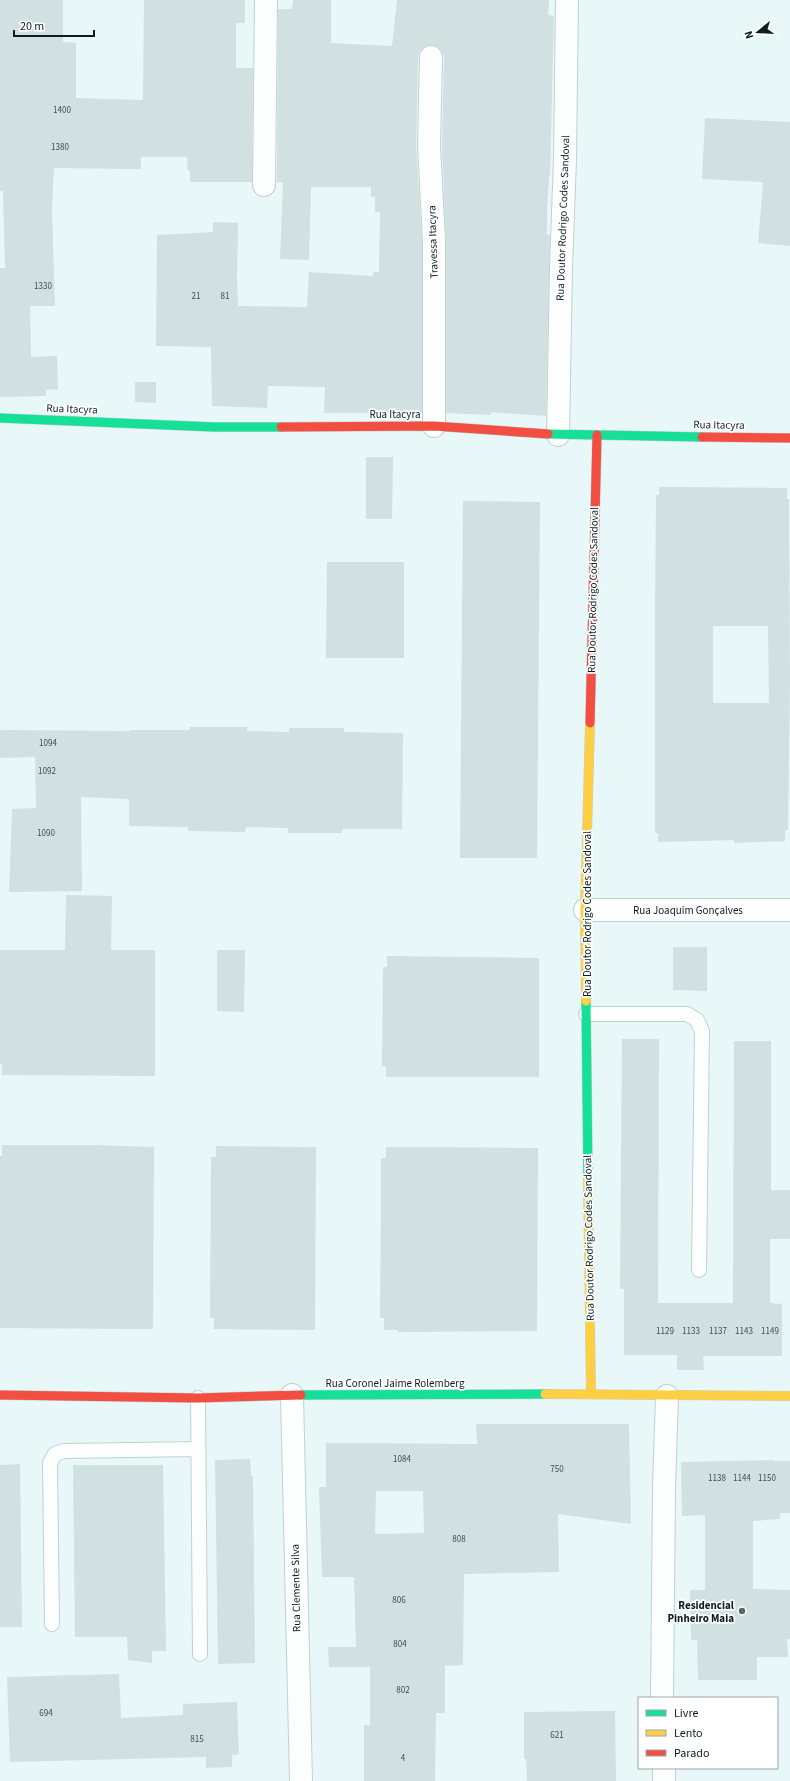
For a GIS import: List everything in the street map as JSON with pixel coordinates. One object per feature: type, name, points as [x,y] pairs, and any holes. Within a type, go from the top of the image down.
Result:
[{"type":"street","points":[[264,184],[266,0]]},
{"type":"street","name":"Rua Doutor Rodrigo Codes Sandoval","points":[[558,435],[565,159],[567,0]]},
{"type":"street","name":"Travessa Itacyra","points":[[431,57],[429,146],[434,241],[434,426]]},
{"type":"street","name":"Rua Itacyra","points":[[0,418],[214,427],[434,426],[558,435],[790,438]]},
{"type":"street","name":"Rua Doutor Rodrigo Codes Sandoval","points":[[590,1394],[585,910],[597,435]]},
{"type":"street","name":"Rua Joaquim Gonçalves","points":[[585,910],[790,910]]},
{"type":"street","name":"Rua Coronel Jaime Rolemberg","points":[[0,1396],[198,1398],[292,1395],[590,1394],[667,1396],[790,1396]]},
{"type":"street","name":"Rua Clemente Silva","points":[[292,1395],[301,1781]]},
{"type":"street","points":[[662,1697],[662,1596],[667,1396]]},
{"type":"street","points":[[664,1769],[664,1781]]},
{"type":"lane","points":[[586,1014],[687,1014],[697,1020],[702,1031],[699,1270]]},
{"type":"lane","points":[[198,1398],[200,1654]]},
{"type":"lane","points":[[52,1624],[50,1463],[55,1454],[64,1451],[198,1450]]},
{"type":"building","points":[[0,0],[63,0],[63,42],[76,43],[76,98],[143,100],[144,0],[245,0],[245,23],[236,23],[236,68],[253,68],[252,182],[190,182],[190,171],[188,171],[187,157],[141,157],[141,169],[54,168],[52,209],[55,306],[30,306],[31,357],[57,356],[58,389],[46,390],[46,396],[0,397],[0,268],[5,268],[3,191],[0,191]]},
{"type":"building","points":[[293,0],[331,0],[331,43],[392,46],[397,0],[549,0],[548,15],[554,16],[550,176],[547,210],[547,235],[550,235],[546,416],[491,412],[491,415],[446,413],[446,241],[442,146],[444,57],[442,51],[438,47],[432,45],[425,46],[420,51],[418,57],[416,146],[422,241],[422,413],[324,413],[325,387],[268,386],[267,408],[212,406],[211,347],[156,346],[157,235],[213,232],[213,222],[238,223],[238,306],[307,307],[309,272],[373,276],[373,272],[379,272],[380,212],[375,212],[375,196],[371,197],[371,187],[311,187],[309,260],[280,259],[283,182],[277,182],[278,9],[292,9]]},
{"type":"building","points":[[705,118],[790,122],[790,246],[758,243],[763,182],[702,179]]},
{"type":"building","points":[[135,382],[156,382],[156,403],[135,402]]},
{"type":"building","points":[[366,457],[393,457],[392,519],[366,519]]},
{"type":"building","points":[[659,487],[787,488],[787,499],[789,499],[790,683],[788,830],[785,830],[785,841],[734,843],[734,840],[658,842],[658,833],[655,833],[655,615],[656,495],[659,495]],"holes":[[[713,626],[768,626],[769,703],[713,703]]]},
{"type":"building","points":[[463,501],[540,502],[537,858],[460,858]]},
{"type":"building","points":[[327,562],[404,562],[404,658],[326,658]]},
{"type":"building","points":[[190,727],[247,727],[247,731],[289,732],[289,728],[344,728],[344,732],[403,733],[402,829],[342,829],[342,833],[288,833],[288,828],[246,827],[245,832],[188,831],[188,827],[129,826],[129,799],[81,797],[82,891],[9,892],[12,809],[36,808],[35,757],[0,758],[0,730],[130,731],[190,730]]},
{"type":"building","points":[[66,895],[112,896],[111,950],[155,950],[155,1076],[2,1075],[2,1064],[0,1065],[0,950],[65,950]]},
{"type":"building","points":[[673,947],[707,947],[707,991],[673,990]]},
{"type":"building","points":[[217,950],[245,950],[244,1012],[217,1011]]},
{"type":"building","points":[[387,956],[539,958],[539,1077],[386,1077],[386,1067],[382,1066],[383,967],[387,967]]},
{"type":"building","points":[[622,1039],[659,1039],[658,1303],[733,1303],[734,1041],[771,1041],[771,1190],[790,1190],[790,1239],[770,1239],[770,1303],[782,1304],[782,1356],[703,1356],[704,1370],[677,1370],[677,1355],[624,1355],[624,1289],[620,1289]]},
{"type":"building","points":[[2,1145],[154,1147],[153,1329],[0,1328],[0,1156],[2,1156]]},
{"type":"building","points":[[216,1146],[316,1147],[315,1330],[214,1329],[214,1318],[210,1318],[211,1157],[216,1157]]},
{"type":"building","points":[[386,1147],[538,1148],[537,1331],[398,1332],[398,1330],[384,1330],[384,1318],[380,1318],[381,1158],[386,1158]]},
{"type":"building","points":[[476,1424],[629,1424],[631,1524],[558,1514],[559,1572],[464,1574],[463,1665],[445,1666],[445,1713],[436,1713],[435,1781],[364,1781],[364,1725],[370,1725],[370,1667],[329,1667],[328,1647],[356,1647],[354,1577],[322,1577],[319,1487],[326,1487],[326,1443],[477,1444]],"holes":[[[376,1491],[423,1491],[424,1533],[375,1534]]]},
{"type":"building","points":[[250,1459],[251,1476],[253,1476],[255,1663],[218,1664],[215,1460]]},
{"type":"building","points":[[790,1461],[790,1513],[780,1513],[780,1519],[753,1521],[753,1589],[790,1590],[790,1639],[787,1639],[788,1657],[757,1657],[757,1680],[698,1680],[697,1640],[691,1640],[690,1590],[705,1590],[705,1515],[682,1516],[681,1462]]},
{"type":"building","points":[[20,1464],[22,1627],[0,1627],[0,1465]]},
{"type":"building","points":[[73,1465],[163,1465],[166,1651],[152,1651],[152,1663],[128,1660],[127,1637],[75,1637]]},
{"type":"building","points":[[119,1674],[121,1718],[183,1715],[183,1704],[237,1702],[239,1754],[232,1755],[232,1767],[206,1768],[206,1757],[10,1762],[7,1677]]},
{"type":"building","points":[[615,1711],[616,1781],[527,1781],[526,1759],[524,1759],[524,1712]]},
{"type":"traffic: fast","points":[[0,418],[214,427],[281,427]]},
{"type":"traffic: fast","points":[[548,434],[702,437]]},
{"type":"traffic: fast","points":[[586,1001],[588,1178]]},
{"type":"traffic: fast","points":[[301,1395],[545,1394]]},
{"type":"traffic: slow","points":[[586,1001],[585,910],[590,723]]},
{"type":"traffic: slow","points":[[588,1178],[591,1394]]},
{"type":"traffic: slow","points":[[545,1394],[790,1396]]},
{"type":"traffic: jam","points":[[281,427],[434,426],[548,434]]},
{"type":"traffic: jam","points":[[590,723],[597,435]]},
{"type":"traffic: jam","points":[[702,437],[790,438]]},
{"type":"traffic: jam","points":[[0,1395],[198,1398],[301,1395]]},
{"type":"place","name":"Residencial Pinheiro Maia","points":[[742,1611]]}]
